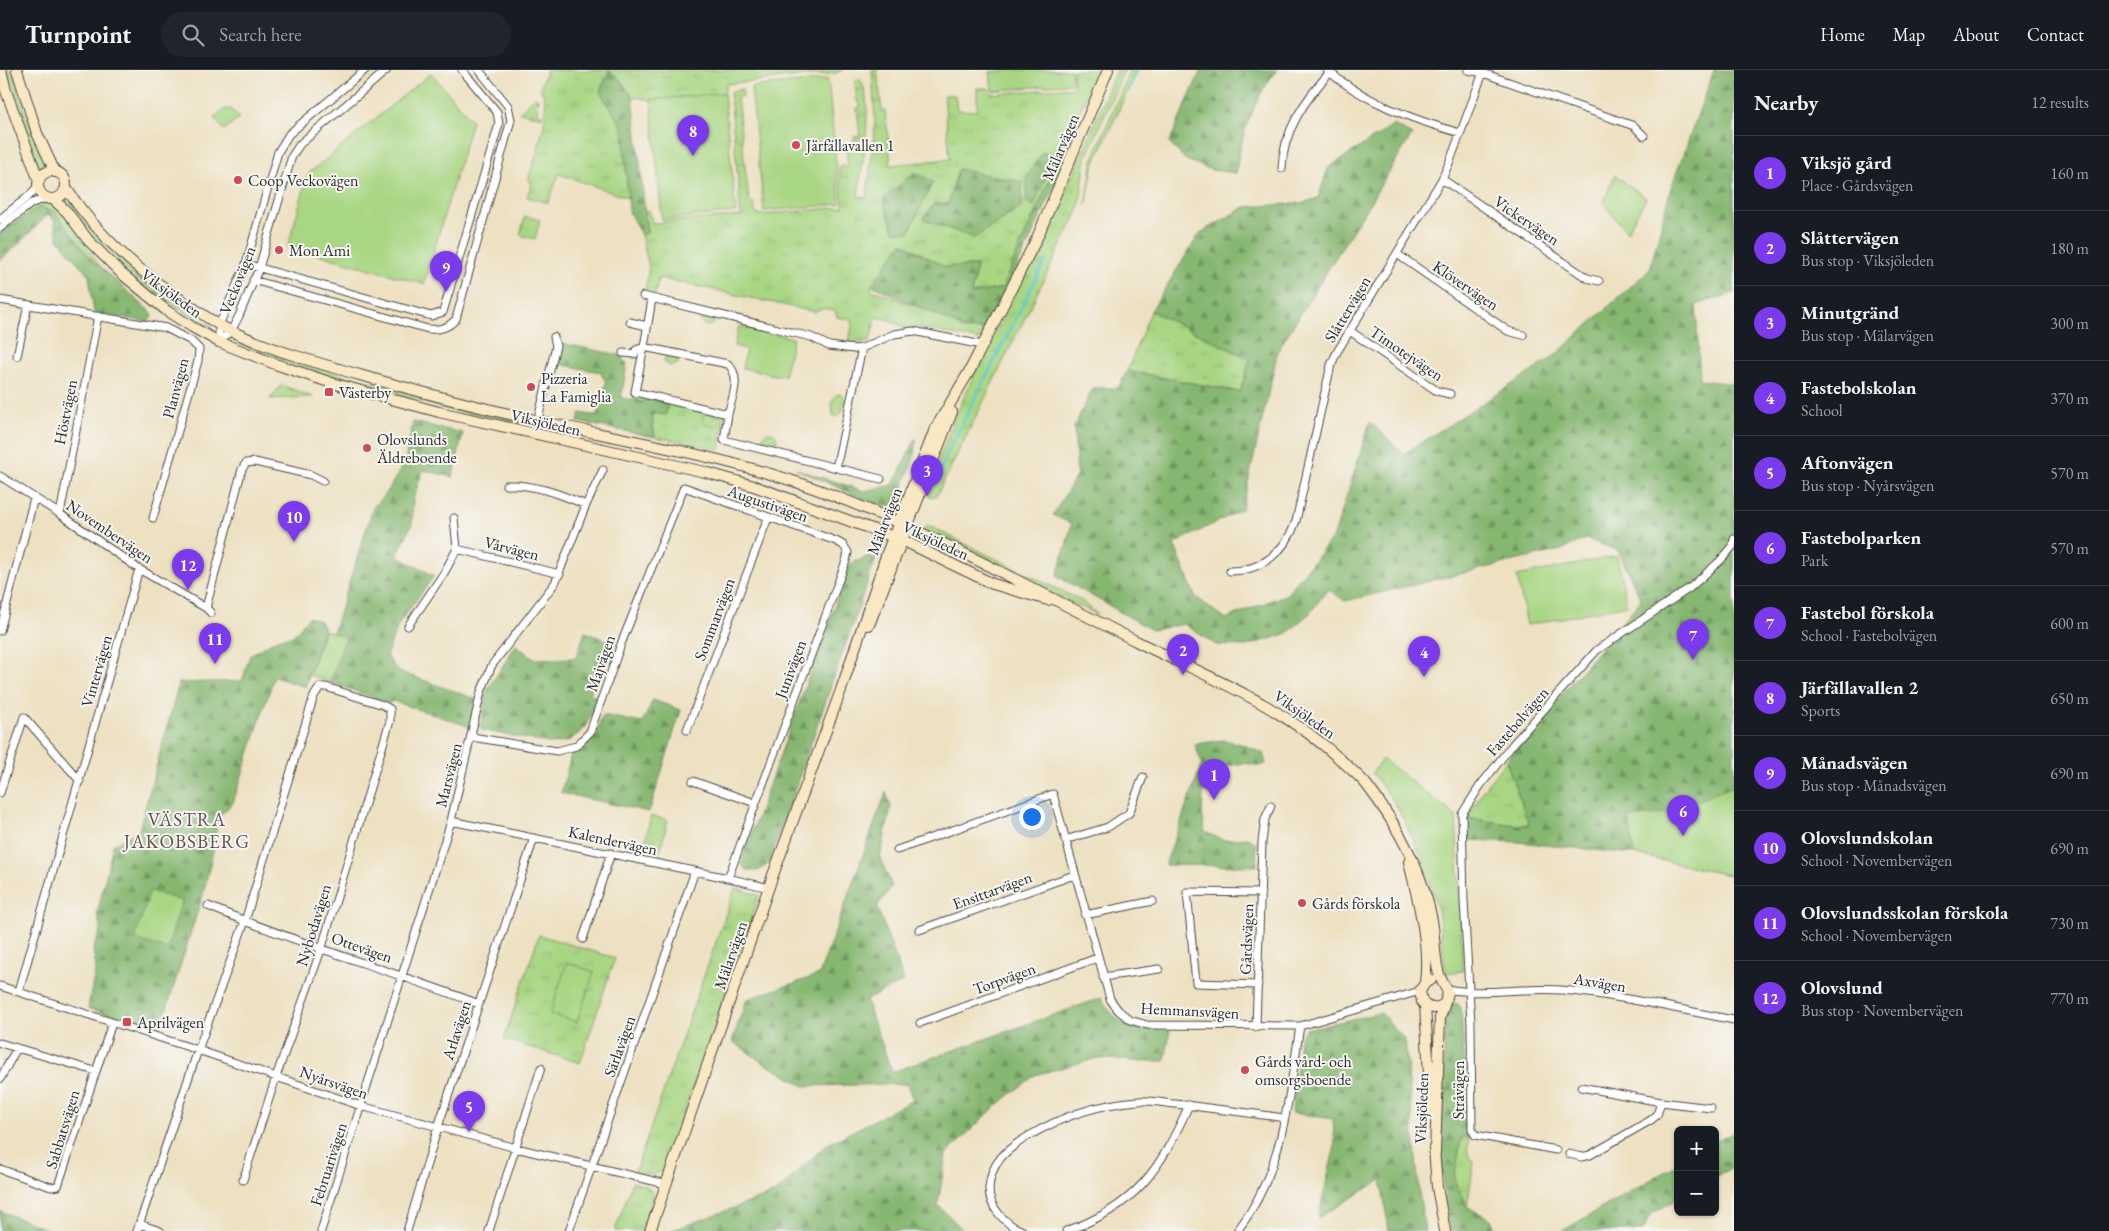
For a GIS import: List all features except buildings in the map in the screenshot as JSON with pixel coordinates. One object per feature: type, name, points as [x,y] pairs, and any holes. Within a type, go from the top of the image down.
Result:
[{"type":"main road","points":[[1,70],[6,91],[41,194],[50,199],[63,194],[66,188],[66,181],[55,172],[36,133],[17,70]]},
{"type":"main road","name":"Mälarvägen","points":[[650,1231],[769,888],[898,538],[935,429],[970,370],[1037,238],[1108,70]]},
{"type":"main road","points":[[38,183],[46,173],[55,172]]},
{"type":"main road","name":"Viksjöleden","points":[[66,188],[93,223],[135,266],[174,296],[231,331],[277,349],[441,398],[538,421],[642,441],[739,465],[803,485],[903,524],[1107,627],[1248,695],[1284,715],[1319,740],[1364,782],[1393,823],[1414,861],[1423,885],[1433,922],[1438,975],[1446,993],[1440,1018],[1435,1153]]},
{"type":"main road","name":"Viksjöleden","points":[[50,199],[66,212],[88,240],[122,274],[167,311],[219,342],[275,364],[332,383],[438,412],[705,472],[773,493],[898,538],[993,584],[1072,608]]},
{"type":"main road","name":"Viksjöleden","points":[[1405,847],[1422,922],[1426,970],[1422,987]]},
{"type":"main road","points":[[1433,980],[1446,993],[1436,1008],[1430,1008],[1423,1004],[1422,987],[1433,980]]},
{"type":"main road","name":"Viksjöleden","points":[[1423,1004],[1437,1187],[1446,1231]]},
{"type":"street","name":"Veckovägen","points":[[219,342],[219,325],[246,264],[278,152],[289,134],[364,70]]},
{"type":"street","name":"Veckovägen","points":[[219,342],[231,331],[259,268],[292,156],[300,144],[387,70]]},
{"type":"street","points":[[246,264],[431,316],[443,312],[499,124],[497,112],[462,70]]},
{"type":"street","points":[[253,280],[428,329],[439,330],[451,324],[456,319],[511,120],[508,106],[479,70]]},
{"type":"street","points":[[1468,70],[1483,72],[1634,126],[1644,136]]},
{"type":"street","points":[[1282,168],[1282,155],[1291,128],[1307,98],[1328,71],[1367,97],[1388,107],[1427,123],[1460,133]]},
{"type":"street","name":"Slåttervägen","points":[[1230,571],[1244,571],[1268,560],[1279,551],[1292,534],[1327,378],[1337,352],[1442,179],[1483,72]]},
{"type":"street","name":"Vickervägen","points":[[1442,179],[1587,278],[1598,281]]},
{"type":"street","points":[[0,219],[29,196],[38,183]]},
{"type":"street","points":[[0,228],[32,203],[50,199]]},
{"type":"street","name":"Klövervägen","points":[[1397,254],[1508,331],[1523,335]]},
{"type":"street","points":[[643,296],[811,337],[829,346],[862,348],[894,334],[913,331],[982,345]]},
{"type":"street","points":[[652,299],[635,392],[728,414]]},
{"type":"street","name":"Planvägen","points":[[0,300],[166,328],[191,341],[199,349],[198,361],[154,518]]},
{"type":"street","points":[[17,356],[28,305]]},
{"type":"street","name":"Höstvägen","points":[[60,514],[98,316]]},
{"type":"street","points":[[630,322],[647,326]]},
{"type":"street","name":"Timotejvägen","points":[[1350,331],[1437,391],[1450,394]]},
{"type":"street","points":[[534,435],[556,346],[554,338]]},
{"type":"street","points":[[623,353],[635,354],[636,350],[644,347],[728,364],[735,371],[736,378],[724,440],[881,479]]},
{"type":"street","points":[[836,468],[862,348]]},
{"type":"street","name":"Novembervägen","points":[[0,476],[60,514],[140,569],[209,610],[242,469],[246,464],[255,462],[311,475],[323,481]]},
{"type":"street","name":"Marsvägen","points":[[361,1106],[451,821],[481,692],[492,665],[560,574],[586,505],[603,470]]},
{"type":"street","points":[[506,485],[521,485],[551,491],[586,505]]},
{"type":"street","name":"Augustivägen","points":[[684,487],[843,545]]},
{"type":"street","name":"Majvägen","points":[[472,737],[557,751],[576,746],[590,732],[621,644],[684,487]]},
{"type":"street","points":[[0,631],[34,498]]},
{"type":"street","points":[[408,626],[444,573],[457,549],[454,518]]},
{"type":"street","name":"Sommarvägen","points":[[686,730],[768,518]]},
{"type":"street","name":"Junivägen","points":[[728,878],[846,561],[848,552],[843,545]]},
{"type":"street","name":"Fastebolvägen","points":[[1470,992],[1462,863],[1462,814],[1466,807],[1513,744],[1597,650],[1691,587],[1721,560],[1734,545]]},
{"type":"street","name":"Vårvägen","points":[[457,549],[560,574]]},
{"type":"street","name":"Vintervägen","points":[[18,991],[140,569]]},
{"type":"street","name":"Nybodavägen","points":[[243,1180],[276,1077],[322,947],[390,721],[390,710],[383,705],[357,696],[320,687],[314,696],[245,921]]},
{"type":"street","points":[[0,793],[24,717],[80,781]]},
{"type":"street","points":[[1065,840],[1108,827],[1129,813],[1143,777]]},
{"type":"street","points":[[693,781],[755,803]]},
{"type":"street","name":"Hemmansvägen","points":[[897,850],[1053,794],[1085,916],[1110,998],[1118,1010],[1130,1020],[1147,1025],[1300,1026],[1409,996],[1422,987]]},
{"type":"street","name":"Gårdsvägen","points":[[1256,1027],[1262,842],[1265,819],[1271,806]]},
{"type":"street","name":"Kalendervägen","points":[[451,821],[769,888]]},
{"type":"street","name":"Arlavägen","points":[[407,1231],[438,1127],[534,838]]},
{"type":"street","points":[[583,939],[611,854]]},
{"type":"street","name":"Särlavägen","points":[[569,1231],[695,871]]},
{"type":"street","name":"Ensittarvägen","points":[[919,930],[1074,875]]},
{"type":"street","name":"Gårdsvägen","points":[[1258,985],[1196,983],[1187,892],[1261,893]]},
{"type":"street","points":[[1085,916],[1152,902]]},
{"type":"street","name":"Ottevägen","points":[[208,906],[245,921],[402,975],[479,1004]]},
{"type":"street","points":[[160,1231],[138,1228],[198,1050],[245,921]]},
{"type":"street","name":"Torpvägen","points":[[920,1023],[1097,958]]},
{"type":"street","points":[[1103,977],[1159,970]]},
{"type":"street","name":"Nyårsvägen","points":[[0,986],[198,1050],[361,1106],[516,1148],[666,1184]]},
{"type":"street","name":"Axvägen","points":[[1446,993],[1460,991],[1560,990],[1599,995],[1734,1020]]},
{"type":"street","name":"Stråvägen","points":[[1470,992],[1472,1129],[1475,1135],[1556,1150]]},
{"type":"street","points":[[1409,996],[1423,1004]]},
{"type":"street","name":"Sabbatsvägen","points":[[0,1169],[51,1187],[58,1186],[62,1179],[95,1071],[112,1023]]},
{"type":"street","points":[[1237,1231],[1248,1216],[1272,1169],[1284,1118],[1300,1026]]},
{"type":"street","points":[[0,1042],[95,1071]]},
{"type":"street","points":[[0,1079],[17,1048]]},
{"type":"street","points":[[489,1231],[541,1068]]},
{"type":"street","points":[[1581,1087],[1661,1102],[1711,1108]]},
{"type":"street","points":[[1023,1231],[1016,1229],[1003,1219],[994,1206],[989,1190],[998,1158],[1014,1144],[1064,1117],[1095,1107],[1140,1100],[1284,1118]]},
{"type":"street","points":[[1569,1154],[1581,1157],[1590,1155],[1651,1120],[1656,1115],[1661,1102]]},
{"type":"street","points":[[1066,1231],[1113,1210],[1139,1188],[1156,1169],[1170,1147],[1189,1105]]},
{"type":"street","name":"Februarivägen","points":[[321,1231],[361,1106]]},
{"type":"green space","points":[[7,70],[12,70],[25,112],[49,166],[40,168],[23,128]]},
{"type":"green space","points":[[546,70],[843,70],[834,74],[727,84],[724,93],[651,100],[633,97],[619,79],[600,91],[623,128],[628,198],[559,174],[548,203],[527,197],[532,182],[528,181],[542,134],[545,108],[544,97],[540,89]]},
{"type":"green space","points":[[872,70],[877,70],[882,111],[885,110],[891,165],[950,159],[944,95],[955,95],[957,110],[977,111],[977,88],[988,88],[991,94],[1074,87],[1073,70],[1098,70],[1002,288],[971,294],[977,266],[945,267],[903,243],[872,285],[871,290],[933,313],[963,330],[985,329],[978,340],[916,327],[905,328],[889,320],[876,317],[870,340],[861,343],[849,343],[853,320],[837,317],[835,311],[822,309],[815,312],[659,278],[654,298],[644,298],[649,267],[641,235],[647,233],[645,211],[650,211],[652,223],[741,216],[730,92],[742,89],[743,96],[737,97],[749,201],[754,204],[755,212],[759,215],[843,207],[839,166],[848,166],[846,146],[854,145],[854,137],[860,136],[857,108],[860,108],[860,102],[857,102],[855,82],[859,78],[864,88],[867,117],[858,197],[867,198],[875,122]],"holes":[[[934,204],[948,204],[924,219]]]},
{"type":"green space","points":[[1007,70],[1071,70],[1073,83],[992,91],[990,72]]},
{"type":"green space","points":[[1116,70],[1124,70],[1086,158],[1079,209],[938,493],[933,499],[928,495],[941,455],[972,379],[1065,192]]},
{"type":"green space","points":[[1130,70],[1137,70],[1093,167],[1086,206],[1093,158]]},
{"type":"green space","points":[[1201,70],[1277,70],[1261,93],[1249,118],[1236,173],[1212,170],[1186,160],[1169,143]]},
{"type":"green space","points":[[1714,70],[1734,70],[1734,293],[1696,305],[1700,380],[1734,384],[1734,876],[1634,854],[1518,842],[1467,840],[1467,818],[1515,825],[1529,825],[1506,761],[1641,600],[1618,550],[1586,539],[1561,550],[1345,601],[1328,589],[1310,613],[1286,634],[1246,646],[1216,645],[1184,624],[1152,630],[1057,576],[1072,524],[1053,515],[1077,475],[1074,427],[1093,388],[1118,388],[1127,371],[1240,392],[1250,359],[1151,311],[1200,233],[1245,207],[1303,203],[1318,198],[1328,168],[1394,125],[1412,135],[1278,350],[1242,509],[1174,544],[1195,596],[1225,619],[1287,594],[1334,536],[1370,422],[1404,454],[1551,359],[1650,269],[1670,191]]},
{"type":"green space","points":[[609,71],[619,79],[633,97],[647,233],[641,235],[629,212],[623,128],[600,91]]},
{"type":"green space","points":[[431,73],[472,121],[424,284],[288,246],[308,174]]},
{"type":"green space","name":"Järfällavallen 1","points":[[828,79],[840,204],[764,211],[751,87]]},
{"type":"green space","points":[[724,93],[736,212],[662,220],[651,100]]},
{"type":"green space","points":[[535,97],[539,100],[536,101],[538,113],[542,114],[542,117],[519,112]]},
{"type":"green space","points":[[225,109],[231,109],[239,118],[224,130],[214,118]]},
{"type":"green space","points":[[1075,121],[1079,125],[1076,140],[1008,287],[985,329],[963,330],[958,325],[872,285],[902,243],[945,267],[977,266],[971,294],[1002,288]]},
{"type":"green space","points":[[1042,152],[1054,156],[1034,206],[1026,201],[1027,177]]},
{"type":"green space","points":[[958,169],[1022,182],[1022,207],[974,238],[923,219],[934,204],[948,204]]},
{"type":"green space","points":[[915,172],[933,182],[909,232],[894,231],[883,199]]},
{"type":"green space","points":[[1615,175],[1646,198],[1627,232],[1603,203]]},
{"type":"green space","points":[[67,194],[97,234],[132,269],[171,300],[213,327],[202,324],[131,275],[104,250],[60,201]]},
{"type":"green space","points":[[39,203],[53,204],[62,210],[96,261],[107,273],[91,259],[54,212],[0,233],[31,207]]},
{"type":"green space","points":[[39,207],[55,212],[91,259],[153,314],[148,322],[94,313],[89,276],[58,239],[54,219],[48,215],[0,261],[0,233]]},
{"type":"green space","points":[[525,216],[540,220],[535,239],[520,235]]},
{"type":"green space","points":[[1151,311],[1250,359],[1240,392],[1127,371]]},
{"type":"green space","points":[[702,316],[712,317],[715,323],[708,326],[702,323],[700,320]]},
{"type":"green space","points":[[739,326],[793,338],[784,377],[742,368],[746,349],[734,346]]},
{"type":"green space","points":[[230,337],[338,374],[528,424],[454,411],[327,375],[241,346],[233,342]]},
{"type":"green space","points":[[561,343],[623,356],[622,360],[627,363],[621,398],[632,400],[637,395],[637,401],[641,402],[650,399],[668,403],[666,415],[653,413],[652,426],[655,437],[578,422],[580,413],[597,416],[606,382],[600,372],[558,364]]},
{"type":"green space","points":[[666,356],[675,357],[679,363],[672,366],[665,363]]},
{"type":"green space","points":[[281,385],[313,397],[270,399]]},
{"type":"green space","points":[[841,394],[845,399],[842,411],[837,417],[833,415],[832,401],[836,395]]},
{"type":"green space","points":[[637,395],[726,414],[720,449],[655,437],[650,399],[641,402],[637,401]]},
{"type":"green space","points":[[708,412],[722,418],[723,424],[714,427],[704,423],[702,416]]},
{"type":"green space","points":[[413,422],[463,433],[453,477],[423,470],[413,499],[412,524],[397,556],[434,576],[399,623],[386,656],[398,671],[476,699],[471,727],[393,701],[389,703],[330,682],[345,637],[333,633],[373,508],[389,489],[405,461]]},
{"type":"green space","points":[[770,432],[775,434],[777,439],[775,444],[770,446],[765,444],[763,439],[765,434]]},
{"type":"green space","points":[[916,438],[915,454],[897,503],[891,506],[883,507],[796,469],[864,491],[893,485]]},
{"type":"green space","points":[[927,525],[1082,601],[1098,615],[926,533],[924,530]]},
{"type":"green space","points":[[869,556],[876,558],[769,863],[758,870],[745,869],[741,862],[850,564]]},
{"type":"green space","points":[[1617,556],[1627,605],[1527,625],[1517,576]]},
{"type":"green space","points":[[309,617],[320,621],[324,629],[305,687],[274,677],[233,803],[218,817],[213,851],[203,894],[160,1030],[88,1008],[96,967],[93,950],[101,929],[97,914],[113,845],[139,830],[179,683],[242,681],[250,655],[277,639],[293,636]]},
{"type":"green space","points":[[325,630],[346,637],[330,682],[309,675]]},
{"type":"green space","points":[[585,632],[609,641],[590,694],[599,698],[584,729],[569,741],[553,744],[481,730],[486,692],[516,645],[534,659],[576,658]]},
{"type":"green space","points":[[653,700],[681,710],[649,812],[561,793],[571,755],[594,738],[603,715],[642,723]]},
{"type":"green space","points":[[1224,740],[1241,744],[1263,753],[1266,764],[1260,766],[1244,763],[1228,766],[1208,781],[1203,794],[1202,814],[1205,832],[1223,840],[1247,838],[1256,843],[1257,866],[1165,865],[1202,764],[1195,744]]},
{"type":"green space","points":[[1382,759],[1456,816],[1463,971],[1446,973],[1438,909],[1423,859],[1395,803],[1372,773]]},
{"type":"green space","points":[[1506,761],[1530,825],[1515,825],[1467,818],[1484,789]]},
{"type":"green space","points":[[1734,786],[1734,876],[1634,854],[1629,818],[1667,813]]},
{"type":"green space","points":[[886,792],[891,807],[880,858],[892,886],[877,907],[904,981],[866,1000],[892,1072],[1101,998],[1115,1017],[1130,1026],[1170,1031],[1165,1061],[1098,1058],[1035,1075],[996,1106],[946,1154],[938,1205],[964,1231],[670,1231],[775,1193],[826,1145],[913,1100],[907,1084],[804,1086],[759,1060],[732,1041],[747,999],[819,975]]},
{"type":"green space","points":[[651,816],[668,820],[658,859],[642,855]]},
{"type":"green space","points":[[735,888],[759,895],[664,1170],[653,1175],[635,1172]]},
{"type":"green space","points":[[150,891],[182,901],[167,949],[135,939]]},
{"type":"green space","points":[[539,935],[615,958],[580,1063],[504,1039]]},
{"type":"green space","points":[[567,962],[594,972],[577,1022],[550,1014]]},
{"type":"green space","points":[[1458,1004],[1461,1008],[1469,1139],[1465,1136],[1461,1139],[1454,1180],[1467,1207],[1491,1219],[1496,1231],[1450,1231],[1446,1218],[1441,1153],[1445,1017],[1448,1005]]},
{"type":"green space","points":[[1381,1013],[1405,1040],[1419,1191],[1425,1231],[1389,1231],[1381,1180],[1318,1218],[1335,1145],[1333,1119],[1292,1113],[1300,1037],[1306,1029]]},
{"type":"green space","points":[[1734,1132],[1734,1166],[1719,1175],[1719,1171],[1719,1140]]},
{"type":"green space","points":[[1466,1136],[1469,1139],[1468,1154],[1474,1162],[1467,1207],[1454,1180],[1461,1139]]},
{"type":"green space","points":[[1674,1166],[1674,1201],[1651,1214],[1643,1231],[1562,1231]]},
{"type":"green space","points":[[632,1182],[647,1186],[654,1195],[643,1231],[615,1231]]},
{"type":"green space","points":[[0,1211],[52,1231],[0,1231]]},
{"type":"waterway","points":[[1128,92],[1137,70]]},
{"type":"waterway","points":[[937,481],[947,453],[1045,261]]},
{"type":"place","name":"Järfällavallen 1","points":[[796,145]]},
{"type":"place","name":"Järfällavallen 2","points":[[693,156]]},
{"type":"place","name":"Coop Veckovägen","points":[[238,180]]},
{"type":"place","name":"Mon Ami","points":[[279,250]]},
{"type":"place","name":"Månadsvägen","points":[[446,292]]},
{"type":"place","name":"Pizzeria La Famiglia","points":[[531,387]]},
{"type":"place","name":"Västerby","points":[[329,392]]},
{"type":"place","name":"Olovslunds Äldreboende","points":[[367,448]]},
{"type":"place","name":"Minutgränd","points":[[927,496]]},
{"type":"place","name":"Olovslundskolan","points":[[294,542]]},
{"type":"place","name":"Olovslund","points":[[188,590]]},
{"type":"place","name":"Fastebol förskola","points":[[1693,660]]},
{"type":"place","name":"Olovslundsskolan förskola","points":[[215,664]]},
{"type":"place","name":"Slåttervägen","points":[[1183,675]]},
{"type":"place","name":"Fastebolskolan","points":[[1424,677]]},
{"type":"place","name":"Viksjö gård","points":[[1214,800]]},
{"type":"place","name":"Fastebolparken","points":[[1683,836]]},
{"type":"place","name":"Gårds förskola","points":[[1302,903]]},
{"type":"place","name":"Aprilvägen","points":[[127,1022]]},
{"type":"place","name":"Gårds vård- och omsorgsboende","points":[[1245,1070]]},
{"type":"place","name":"Aftonvägen","points":[[469,1132]]},
{"type":"district","name":"VÄSTRA JAKOBSBERG","points":[[187,830]]}]
